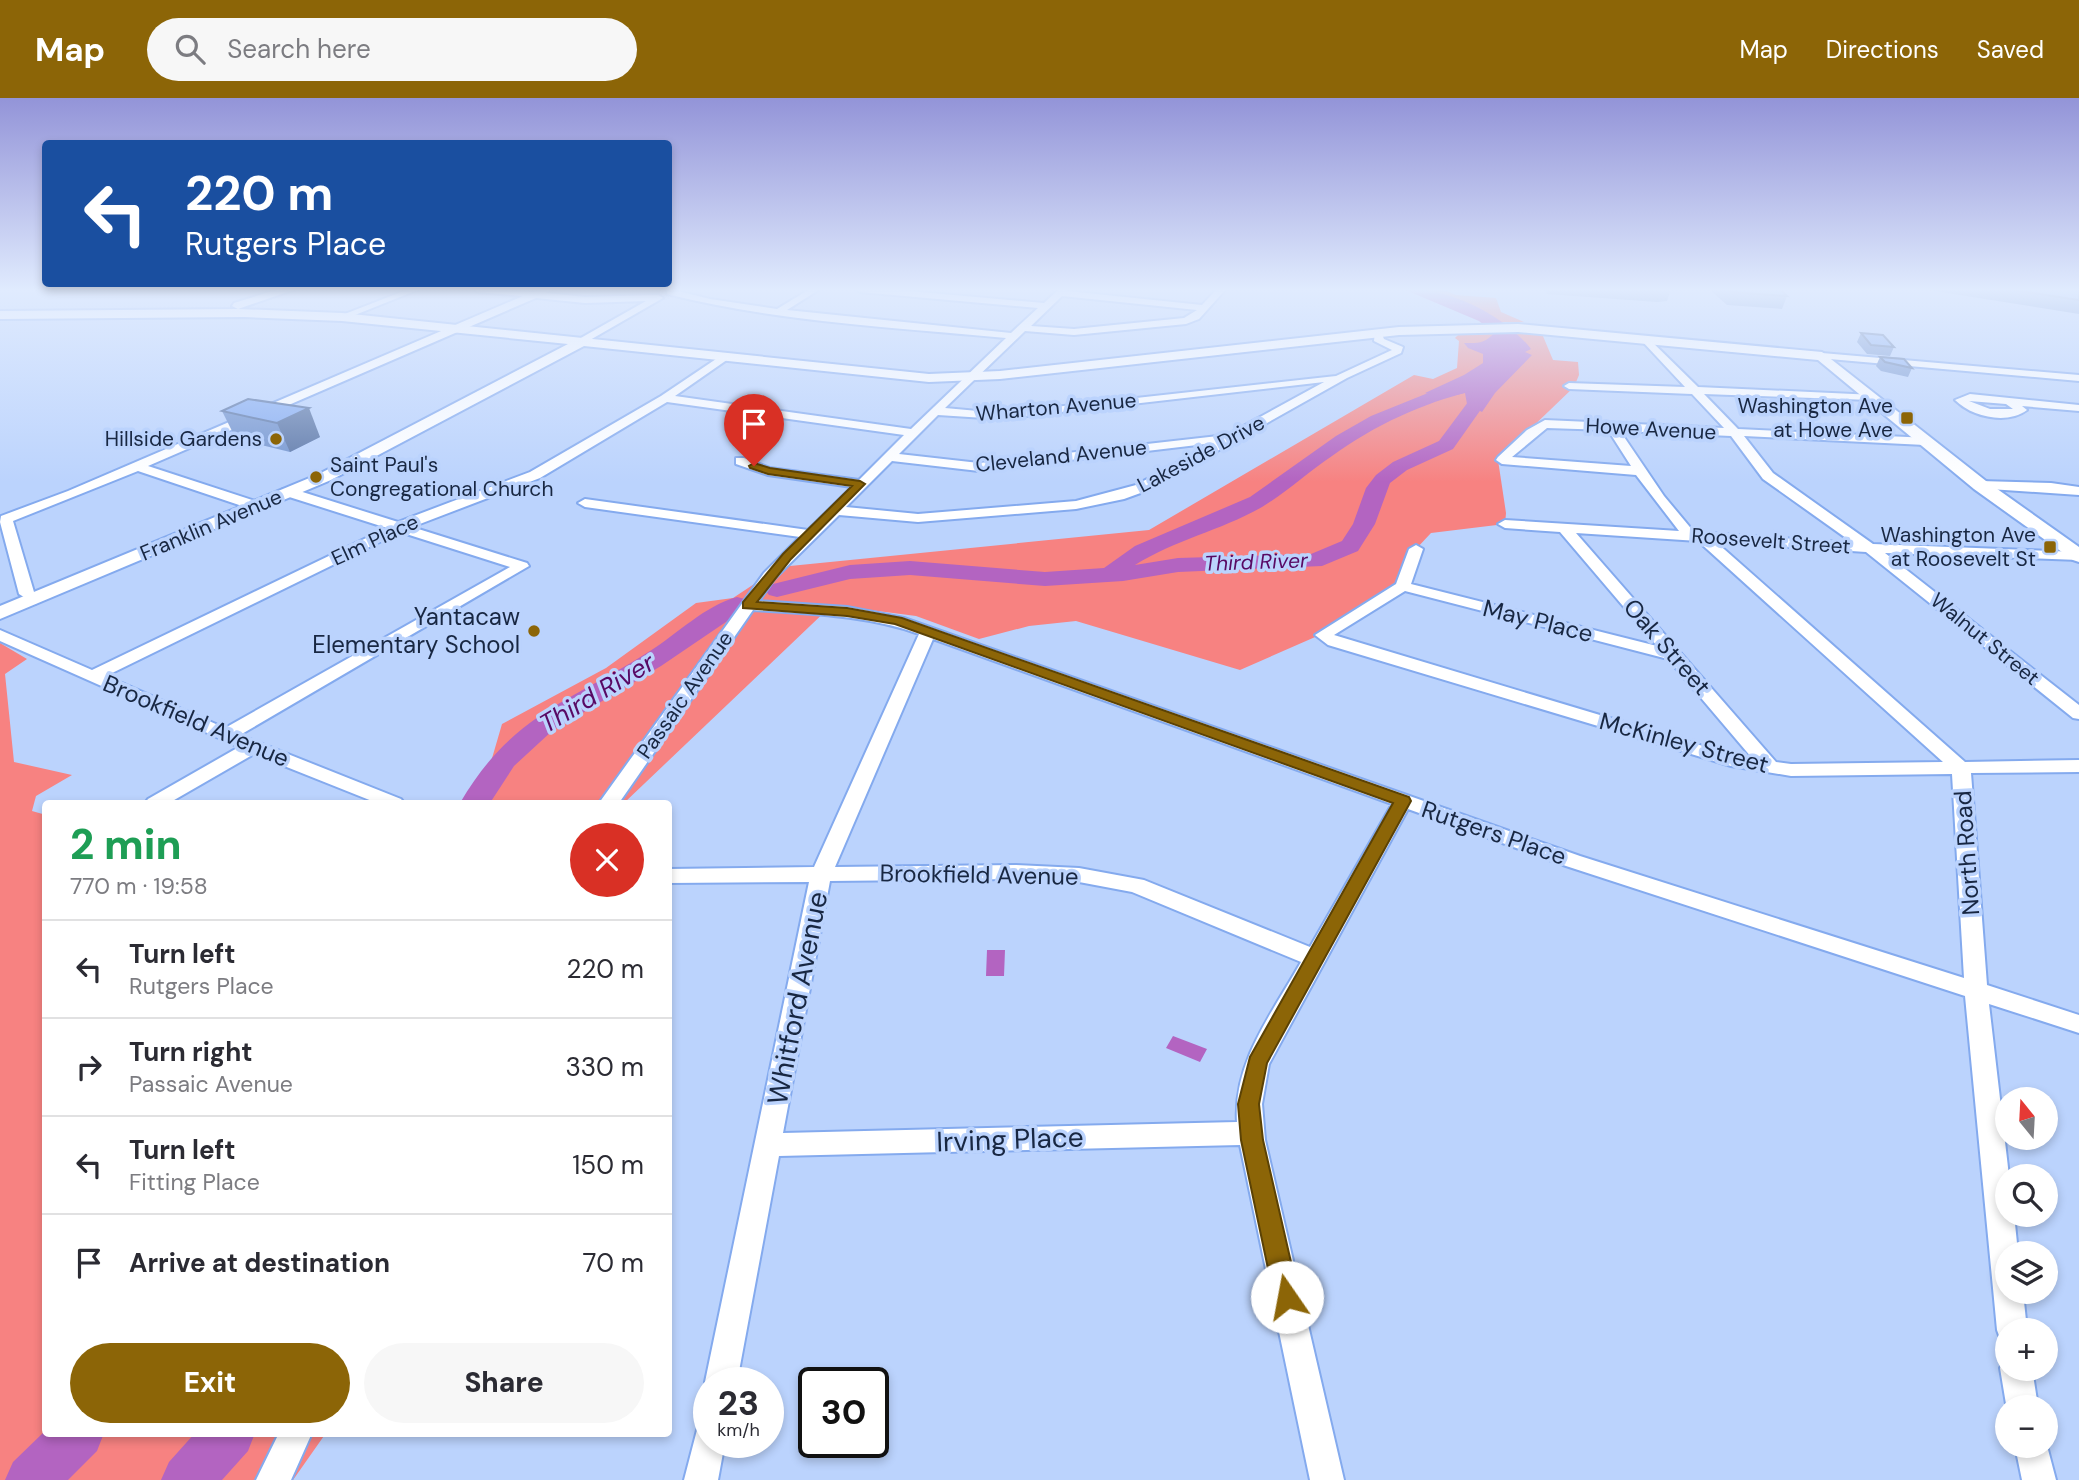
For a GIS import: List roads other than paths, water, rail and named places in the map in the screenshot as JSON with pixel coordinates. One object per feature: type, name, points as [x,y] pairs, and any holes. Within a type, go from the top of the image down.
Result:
[{"type":"main road","name":"Franklin Avenue","points":[[0,613],[325,477],[559,353]]},
{"type":"main road","points":[[695,353],[913,377],[970,377],[1193,353]]},
{"type":"main road","points":[[1788,353],[1822,356],[1980,485],[2079,556]]},
{"type":"street","points":[[35,599],[27,594],[6,519],[399,353]]},
{"type":"street","name":"Passaic Avenue","points":[[611,800],[769,576],[995,353]]},
{"type":"street","name":"Lakeside Drive","points":[[833,510],[918,518],[1096,502],[1141,488],[1343,376],[1390,353]]},
{"type":"street","name":"Walnut Street","points":[[1661,353],[1735,433],[1768,476],[1870,548],[2079,714]]},
{"type":"street","points":[[1822,356],[2079,378]]},
{"type":"street","name":"Elm Place","points":[[92,676],[399,527],[536,475],[665,398],[726,357]]},
{"type":"street","name":"Wharton Avenue","points":[[935,411],[1000,416],[1343,376]]},
{"type":"street","points":[[1569,386],[1871,397]]},
{"type":"street","points":[[665,398],[912,433]]},
{"type":"street","points":[[2009,401],[2079,408]]},
{"type":"street","name":"Howe Avenue","points":[[1640,471],[1502,460],[1545,424],[1925,441]]},
{"type":"street","name":"North Road","points":[[1612,428],[1640,471],[1696,537],[1961,768],[1976,991],[2002,1241]]},
{"type":"street","name":"Cleveland Avenue","points":[[888,457],[979,467],[998,466],[1234,437]]},
{"type":"street","points":[[740,461],[768,471],[860,484]]},
{"type":"street","points":[[136,466],[256,506]]},
{"type":"street","points":[[1980,485],[2051,487],[2079,491]]},
{"type":"street","points":[[226,735],[522,566],[288,492]]},
{"type":"street","points":[[585,503],[809,534]]},
{"type":"street","name":"Roosevelt Street","points":[[1505,524],[1870,548],[2079,556]]},
{"type":"street","name":"Oak Street","points":[[1564,528],[1770,767]]},
{"type":"street","points":[[1403,586],[1416,549]]},
{"type":"street","name":"May Place","points":[[1403,586],[1673,654]]},
{"type":"street","name":"McKinley Street","points":[[1403,586],[1323,635],[1334,642],[1731,760],[1770,767],[1791,770],[2079,765]]},
{"type":"street","name":"Rutgers Place","points":[[748,605],[869,615],[928,632],[1573,861],[2079,1024]]},
{"type":"street","name":"Whitford Avenue","points":[[724,1367],[821,874],[928,632]]},
{"type":"street","name":"Brookfield Avenue","points":[[0,635],[253,747],[386,800]]},
{"type":"street","points":[[160,800],[253,747]]},
{"type":"street","points":[[1327,1480],[1252,1133],[1249,1104],[1257,1063],[1403,801]]},
{"type":"street","name":"Brookfield Avenue","points":[[672,876],[1016,872],[1079,875],[1136,885],[1316,958]]},
{"type":"street","name":"Irving Place","points":[[768,1146],[1252,1133]]},
{"type":"street","points":[[273,1480],[294,1437]]},
{"type":"street","points":[[701,1480],[706,1458]]},
{"type":"street","points":[[2034,1458],[2039,1480]]},
{"type":"waterway","name":"Third River","points":[[777,590],[850,572],[910,568],[1045,579],[1123,574],[1178,565],[1314,561],[1350,546],[1364,524],[1376,488],[1383,479],[1400,466],[1446,445],[1480,398],[1483,384],[1505,366],[1512,353]]},
{"type":"waterway","name":"Third River","points":[[1113,572],[1143,551],[1257,501],[1316,458],[1378,420],[1434,396],[1472,386]]},
{"type":"waterway","name":"Third River","points":[[477,800],[504,760],[542,725],[652,661],[737,604]]},
{"type":"waterway","name":"Third River","points":[[31,1480],[75,1437]]},
{"type":"waterway","name":"Third River","points":[[187,1480],[226,1437]]},
{"type":"place","name":"Washington Ave at Howe Ave","points":[[1907,418]]},
{"type":"place","name":"Hillside Gardens","points":[[276,439]]},
{"type":"place","name":"Saint Paul's Congregational Church","points":[[316,477]]},
{"type":"place","name":"Washington Ave at Roosevelt St","points":[[2050,547]]},
{"type":"place","name":"Yantacaw Elementary School","points":[[534,631]]}]
